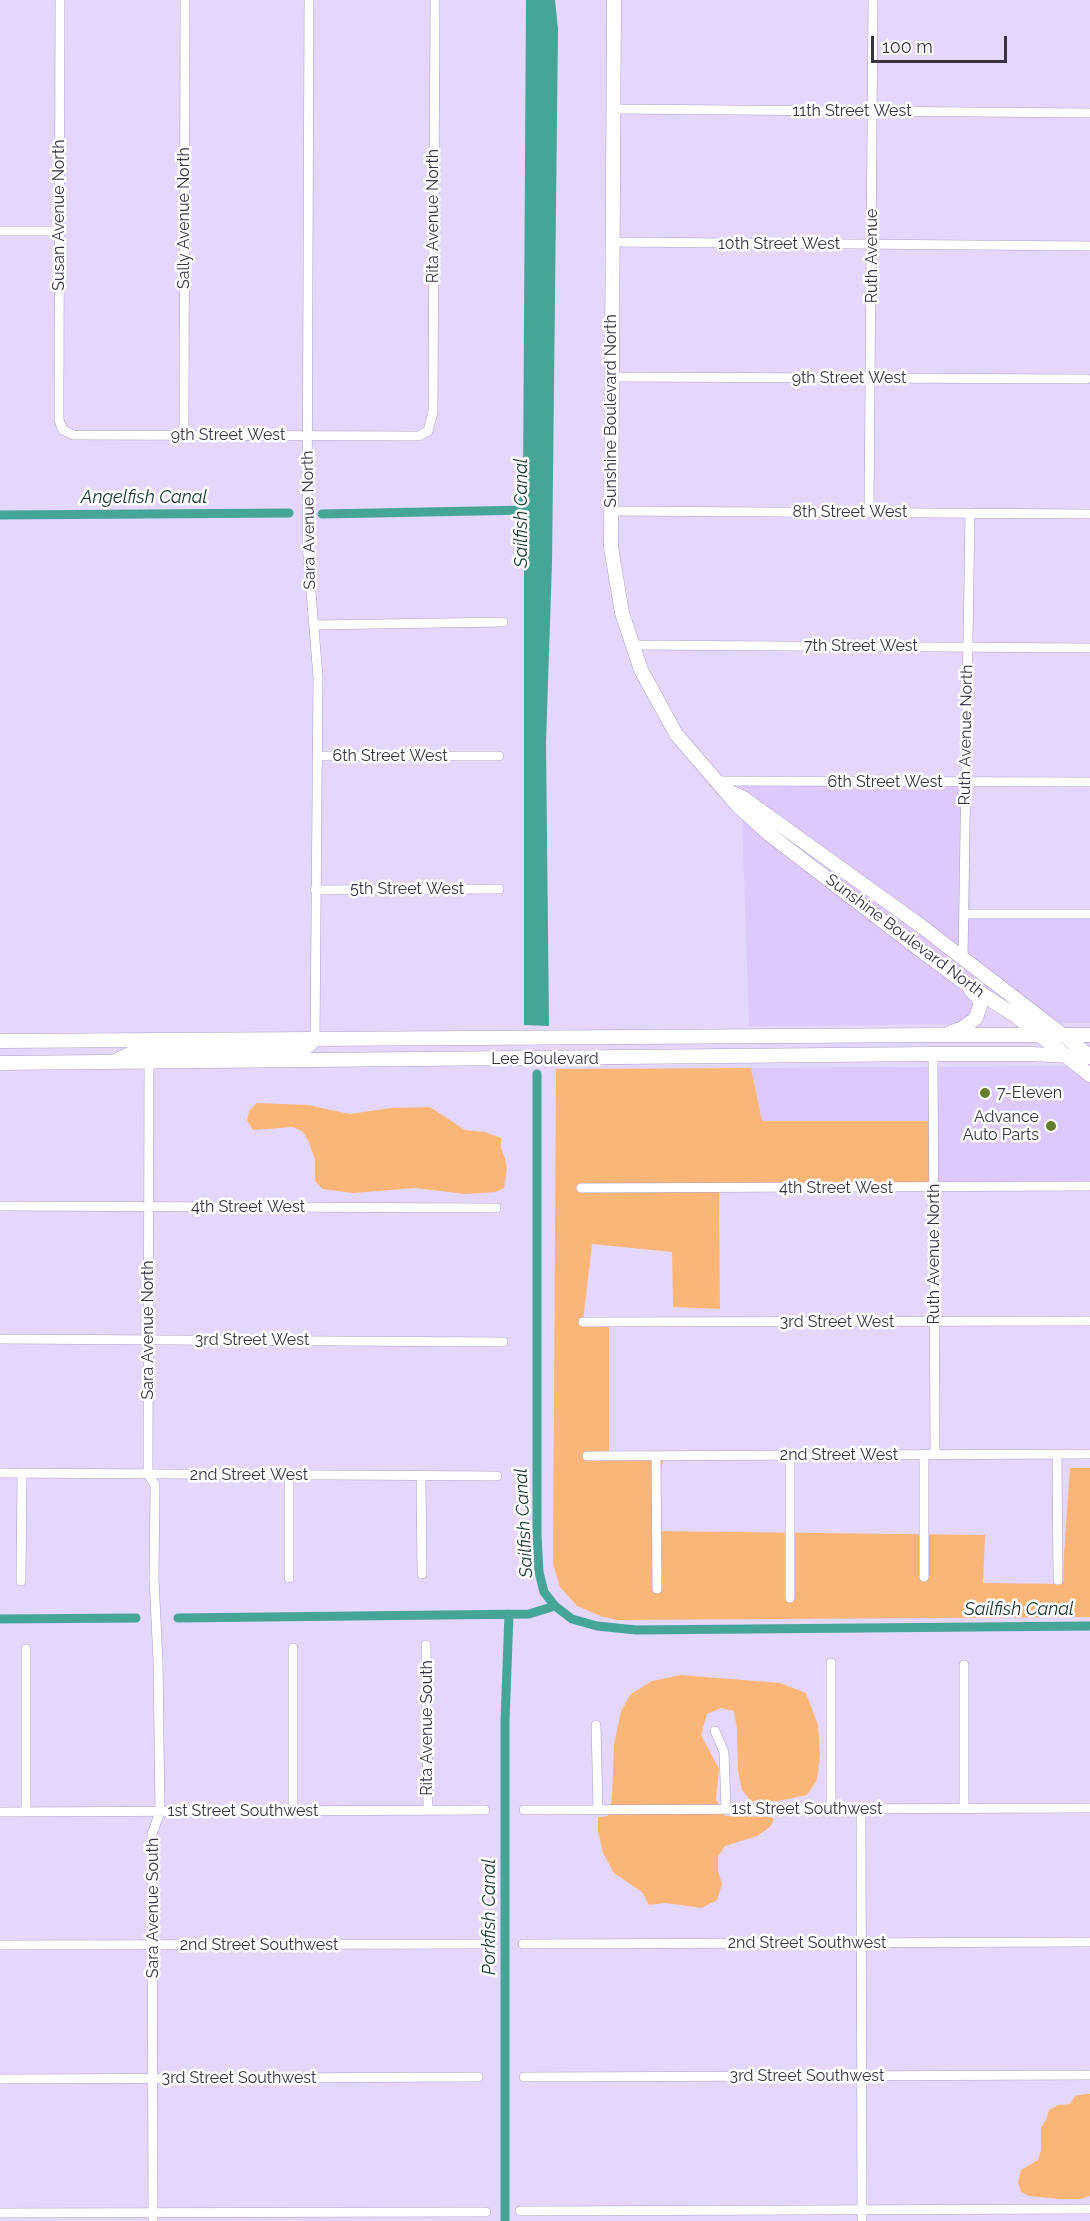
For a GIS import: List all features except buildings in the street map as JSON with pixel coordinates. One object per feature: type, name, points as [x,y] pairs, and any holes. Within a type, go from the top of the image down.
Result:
[{"type":"main road","name":"Sunshine Boulevard North","points":[[614,0],[611,547],[616,590],[641,670],[663,714],[690,752],[738,806],[769,834],[965,983],[1016,1016],[1090,1075]]},
{"type":"main road","name":"Sunshine Boulevard North","points":[[721,786],[743,798],[841,868],[963,958],[1090,1057]]},
{"type":"main road","points":[[769,834],[783,838],[831,870],[841,868],[842,890]]},
{"type":"main road","points":[[944,1035],[963,1028],[976,1018],[980,1000],[965,983]]},
{"type":"main road","name":"Lee Boulevard","points":[[0,1041],[1090,1035]]},
{"type":"main road","points":[[112,1063],[136,1051],[290,1050],[308,1046],[315,1039]]},
{"type":"main road","name":"Lee Boulevard","points":[[0,1063],[933,1054],[1031,1054],[1090,1057]]},
{"type":"street","name":"Susan Avenue North","points":[[60,0],[58,388],[59,420],[63,430]]},
{"type":"street","name":"Sally Avenue North","points":[[184,0],[184,435]]},
{"type":"street","name":"Sara Avenue North","points":[[309,0],[308,570],[315,625],[318,677],[315,1039]]},
{"type":"street","name":"Rita Avenue North","points":[[428,431],[433,412],[435,0]]},
{"type":"street","name":"Ruth Avenue","points":[[869,512],[872,378],[873,0]]},
{"type":"street","name":"11th Street West","points":[[613,109],[1090,113]]},
{"type":"street","points":[[0,231],[59,231]]},
{"type":"street","name":"10th Street West","points":[[612,242],[1090,246]]},
{"type":"street","name":"9th Street West","points":[[612,377],[1087,379]]},
{"type":"street","name":"9th Street West","points":[[63,430],[73,435],[419,436],[428,431]]},
{"type":"street","name":"8th Street West","points":[[611,511],[1090,514]]},
{"type":"street","name":"Ruth Avenue North","points":[[963,958],[970,513]]},
{"type":"street","points":[[315,625],[503,622]]},
{"type":"street","name":"7th Street West","points":[[632,645],[1090,648]]},
{"type":"street","name":"6th Street West","points":[[318,756],[499,756]]},
{"type":"street","name":"6th Street West","points":[[721,786],[1090,782]]},
{"type":"street","name":"5th Street West","points":[[315,890],[499,889]]},
{"type":"street","points":[[964,914],[1090,914]]},
{"type":"street","name":"Ruth Avenue North","points":[[933,1054],[935,1454]]},
{"type":"street","name":"Sara Avenue North","points":[[149,1063],[148,1474],[155,1485],[155,1596]]},
{"type":"street","name":"4th Street West","points":[[581,1188],[1090,1186]]},
{"type":"street","name":"4th Street West","points":[[0,1206],[496,1208]]},
{"type":"street","name":"3rd Street West","points":[[584,1322],[1090,1321]]},
{"type":"street","name":"3rd Street West","points":[[0,1339],[503,1342]]},
{"type":"street","points":[[924,1454],[924,1577]]},
{"type":"street","name":"2nd Street West","points":[[587,1456],[1090,1454]]},
{"type":"street","points":[[790,1455],[790,1598]]},
{"type":"street","points":[[1057,1455],[1058,1580]]},
{"type":"street","points":[[656,1456],[657,1589]]},
{"type":"street","name":"2nd Street West","points":[[0,1473],[497,1476]]},
{"type":"street","points":[[21,1581],[22,1473]]},
{"type":"street","points":[[288,1578],[289,1475]]},
{"type":"street","points":[[421,1476],[422,1574]]},
{"type":"street","name":"Sara Avenue South","points":[[153,2216],[152,1834],[160,1812],[159,1685],[155,1596]]},
{"type":"street","name":"Rita Avenue South","points":[[426,1645],[428,1810]]},
{"type":"street","points":[[293,1648],[293,1811]]},
{"type":"street","points":[[26,1649],[26,1812]]},
{"type":"street","points":[[831,1663],[831,1809]]},
{"type":"street","points":[[964,1665],[964,1808]]},
{"type":"street","points":[[596,1725],[598,1809]]},
{"type":"street","points":[[715,1731],[724,1752],[726,1809]]},
{"type":"street","name":"1st Street Southwest","points":[[524,1810],[1090,1808]]},
{"type":"street","points":[[861,1809],[862,2221]]},
{"type":"street","name":"1st Street Southwest","points":[[0,1812],[485,1810]]},
{"type":"street","name":"2nd Street Southwest","points":[[523,1944],[1090,1942]]},
{"type":"street","name":"2nd Street Southwest","points":[[0,1945],[483,1944]]},
{"type":"street","name":"3rd Street Southwest","points":[[524,2077],[1090,2075]]},
{"type":"street","name":"3rd Street Southwest","points":[[0,2079],[478,2077]]},
{"type":"street","points":[[520,2211],[1090,2209]]},
{"type":"street","points":[[0,2213],[153,2216],[486,2212]]},
{"type":"shaded area","points":[[726,784],[968,787],[971,914],[1090,914],[1090,1023],[1056,1023],[845,865],[845,862]]},
{"type":"shaded area","points":[[742,817],[838,895],[962,987],[975,1002],[973,1015],[957,1024],[749,1026]]},
{"type":"shaded area","points":[[846,878],[1040,1023],[1033,1023],[968,979],[847,887]]},
{"type":"shaded area","points":[[1070,1066],[1090,1081],[1090,1185],[934,1186],[935,1121],[762,1121],[751,1068]]},
{"type":"shaded area","points":[[751,1068],[762,1121],[935,1121],[934,1186],[719,1189],[720,1309],[673,1307],[672,1252],[592,1244],[583,1322],[609,1322],[609,1453],[663,1460],[651,1531],[985,1535],[983,1583],[1062,1584],[1070,1468],[1090,1468],[1090,1617],[618,1620],[603,1617],[577,1606],[560,1587],[553,1564],[556,1069]]},
{"type":"shaded area","points":[[257,1103],[308,1105],[350,1114],[390,1108],[430,1107],[465,1130],[485,1132],[501,1138],[501,1149],[507,1168],[504,1188],[495,1192],[465,1194],[415,1188],[353,1193],[323,1189],[315,1181],[315,1160],[302,1131],[293,1127],[253,1130],[247,1120],[249,1111]]},
{"type":"shaded area","points":[[681,1675],[780,1683],[806,1693],[818,1725],[820,1755],[817,1780],[807,1795],[778,1801],[751,1801],[742,1790],[738,1771],[734,1711],[721,1708],[707,1714],[701,1735],[719,1769],[716,1799],[725,1816],[771,1817],[774,1820],[770,1827],[757,1836],[725,1846],[718,1857],[718,1871],[722,1884],[717,1900],[702,1908],[665,1903],[649,1905],[642,1892],[614,1873],[603,1853],[598,1831],[598,1817],[608,1816],[612,1798],[614,1745],[621,1711],[631,1694],[652,1681]]},
{"type":"shaded area","points":[[1090,2094],[1090,2196],[1080,2199],[1060,2199],[1029,2196],[1021,2192],[1018,2182],[1021,2170],[1038,2160],[1041,2150],[1041,2128],[1049,2110],[1058,2105],[1070,2104],[1075,2096]]},
{"type":"water","points":[[526,0],[555,0],[558,29],[552,563],[546,742],[549,1026],[524,1025],[524,535],[521,527],[517,525],[518,500],[523,493]]},
{"type":"waterway","name":"Angelfish Canal","points":[[322,514],[529,510]]},
{"type":"waterway","name":"Angelfish Canal","points":[[0,515],[289,513]]},
{"type":"waterway","name":"Sailfish Canal","points":[[537,1074],[537,1536],[539,1572],[544,1592],[555,1606],[572,1619],[597,1626],[636,1630],[1090,1626]]},
{"type":"waterway","points":[[178,1618],[529,1614],[555,1606]]},
{"type":"waterway","name":"Porkfish Canal","points":[[505,2221],[505,1721],[509,1614]]},
{"type":"waterway","points":[[0,1619],[136,1618]]},
{"type":"place","name":"7-Eleven","points":[[985,1093]]},
{"type":"place","name":"Advance Auto Parts","points":[[1051,1126]]}]
